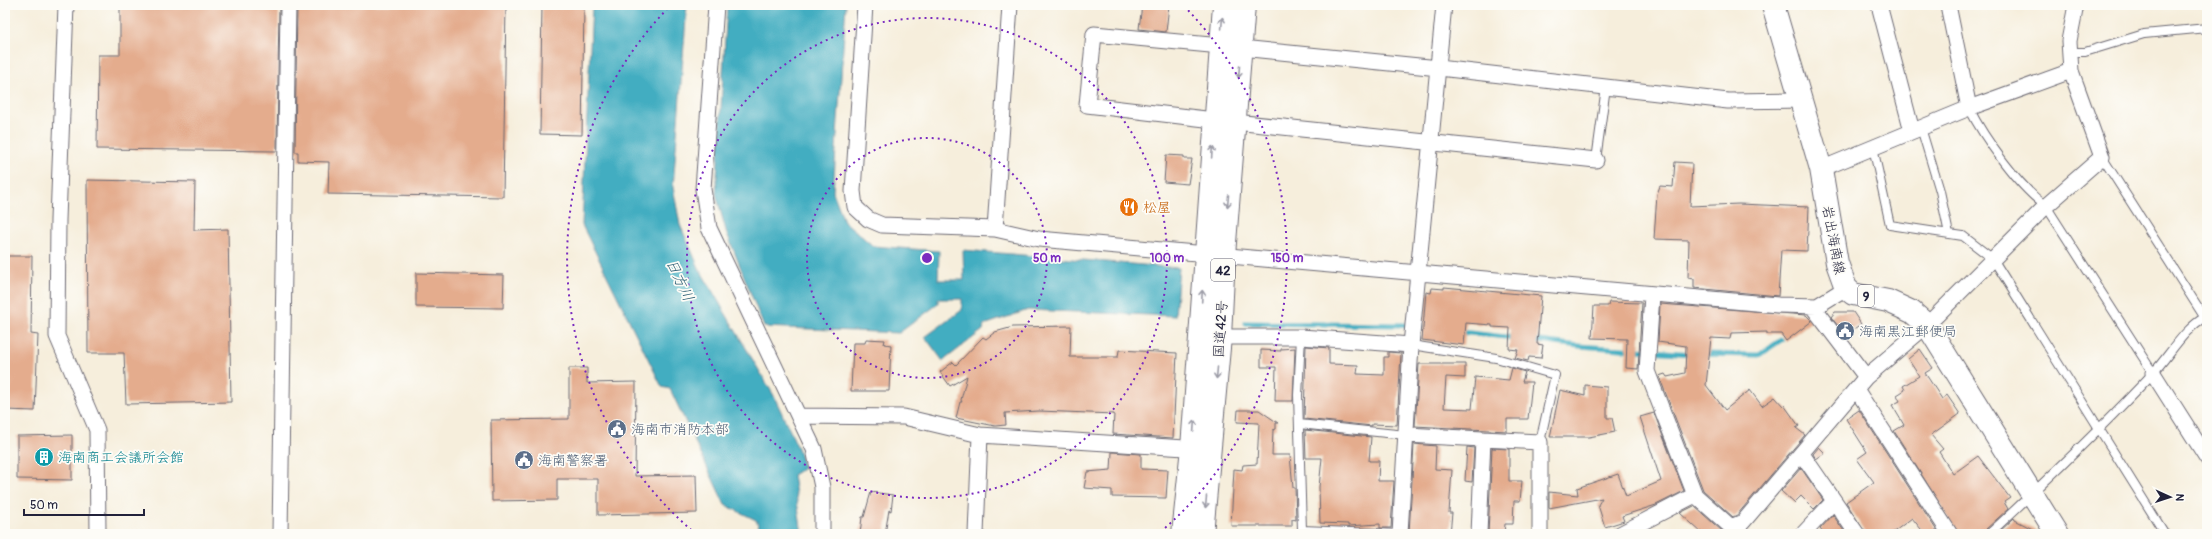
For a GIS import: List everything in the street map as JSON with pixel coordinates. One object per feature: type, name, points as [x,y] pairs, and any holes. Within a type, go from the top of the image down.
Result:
[{"type":"main road","name":"国道42号","points":[[1224,5],[1231,47]]},
{"type":"main road","name":"国道42号","points":[[1202,534],[1201,449],[1224,121],[1231,47],[1244,5]]},
{"type":"main road","name":"岩出海南線","points":[[1773,5],[1821,169],[1837,263],[1846,288],[1854,294],[1888,301],[1912,312],[1927,325],[2057,534]]},
{"type":"main road","name":"国道42号","points":[[1183,534],[1201,449]]},
{"type":"street","points":[[66,5],[58,220],[57,336],[98,430],[98,534]]},
{"type":"street","points":[[280,534],[288,5]]},
{"type":"street","points":[[716,5],[703,189],[709,228],[814,449],[820,470],[823,507],[822,534]]},
{"type":"street","points":[[865,5],[853,191],[855,207],[868,218],[882,225],[995,229],[1039,239],[1652,295],[1812,306],[1817,306],[1846,288]]},
{"type":"street","points":[[995,229],[1010,5]]},
{"type":"street","points":[[1400,534],[1411,345],[1432,142],[1444,5]]},
{"type":"street","points":[[1879,5],[1916,129]]},
{"type":"street","points":[[1948,5],[1969,108]]},
{"type":"street","points":[[1652,295],[1647,371],[1695,495],[1733,529],[1743,522],[1866,378],[1927,325],[2046,206],[2102,157],[2071,71],[2070,34],[2076,5]]},
{"type":"street","points":[[1596,160],[1087,105],[1094,34],[1439,68],[1728,101],[1800,100]]},
{"type":"street","points":[[1821,169],[1969,108],[2071,71]]},
{"type":"street","points":[[1812,306],[1866,378]]},
{"type":"street","points":[[1210,337],[1302,338],[1411,345]]},
{"type":"street","points":[[2153,373],[2207,458]]},
{"type":"street","points":[[1856,389],[1950,534]]},
{"type":"street","points":[[799,416],[904,417],[980,435],[1057,442],[1201,449]]},
{"type":"street","points":[[976,534],[980,435]]},
{"type":"street","points":[[1406,435],[1540,442],[1540,534]]},
{"type":"street","points":[[1479,534],[1483,439]]},
{"type":"street","points":[[1802,454],[1857,534]]},
{"type":"street","points":[[1620,534],[1695,495]]},
{"type":"street","points":[[1803,534],[1834,501]]},
{"type":"lane","points":[[2070,52],[2085,52],[2144,34],[2207,28]]},
{"type":"lane","points":[[1596,160],[1606,87]]},
{"type":"lane","points":[[1969,108],[1980,131],[2033,197],[2046,206],[2153,373]]},
{"type":"lane","points":[[1916,129],[1940,191],[1949,234]]},
{"type":"lane","points":[[1873,147],[1890,225],[1963,236],[1993,260],[2165,534]]},
{"type":"lane","points":[[1989,534],[2032,495],[2153,373],[2191,327],[2206,317],[2102,157]]},
{"type":"lane","points":[[1302,338],[1299,424],[1302,530],[1400,534]]},
{"type":"lane","points":[[1411,345],[1496,358],[1555,375],[1540,442]]},
{"type":"lane","points":[[1299,424],[1406,435]]},
{"type":"water","name":"日方川","points":[[592,5],[687,5],[673,187],[680,225],[700,270],[773,394],[798,448],[804,468],[793,475],[802,534],[762,534],[756,520],[725,505],[670,389],[662,387],[582,225]]},
{"type":"water","points":[[727,5],[846,5],[833,192],[844,221],[873,246],[939,251],[938,280],[964,280],[963,250],[1179,268],[1175,316],[1028,310],[984,325],[983,330],[943,361],[925,337],[962,310],[962,299],[938,299],[938,304],[899,333],[764,327],[726,231],[716,194]]},
{"type":"building","points":[[120,5],[279,5],[277,151],[97,149],[98,55],[120,55]]},
{"type":"building","points":[[297,5],[506,5],[503,197],[328,194],[329,162],[298,161],[298,152],[295,152]]},
{"type":"building","points":[[542,5],[584,6],[582,135],[540,134]]},
{"type":"building","points":[[1142,5],[1169,5],[1166,32],[1139,29]]},
{"type":"building","points":[[1166,155],[1184,156],[1184,159],[1192,159],[1188,184],[1164,182]]},
{"type":"building","points":[[1675,162],[1692,163],[1690,206],[1739,204],[1809,207],[1807,251],[1781,250],[1778,296],[1694,288],[1694,279],[1688,278],[1689,240],[1654,239],[1657,194],[1660,186],[1673,187]]},
{"type":"building","points":[[87,180],[195,182],[194,230],[228,229],[231,402],[126,404],[124,353],[88,353]]},
{"type":"building","points":[[5,256],[32,256],[31,334],[38,335],[35,411],[5,410]]},
{"type":"building","points":[[416,273],[504,275],[503,308],[416,307]]},
{"type":"building","points":[[1444,287],[1541,296],[1537,344],[1543,345],[1541,358],[1529,357],[1528,361],[1515,358],[1518,350],[1509,349],[1510,328],[1492,327],[1492,325],[1466,323],[1464,345],[1422,340],[1426,292],[1431,293],[1432,288],[1444,289]]},
{"type":"building","points":[[1609,302],[1642,303],[1638,369],[1626,368],[1627,339],[1592,338],[1594,306],[1608,306]]},
{"type":"building","points":[[1660,304],[1806,315],[1812,321],[1786,341],[1781,334],[1767,334],[1767,332],[1731,333],[1730,339],[1711,338],[1706,385],[1725,410],[1750,390],[1762,406],[1775,397],[1783,406],[1784,405],[1799,426],[1796,428],[1805,435],[1737,515],[1733,517],[1703,490],[1659,376],[1665,374],[1667,377],[1685,373],[1686,346],[1658,342]]},
{"type":"building","name":"海南黒江郵便局","points":[[1835,312],[1853,312],[1861,324],[1845,335],[1831,317]]},
{"type":"building","points":[[1071,326],[1070,357],[1118,357],[1119,350],[1177,353],[1173,438],[1113,434],[1114,414],[1039,411],[1005,413],[1006,425],[995,426],[956,418],[960,402],[962,402],[961,400],[967,376],[950,386],[940,372],[953,362],[956,365],[983,337],[986,339],[995,332],[1013,327]]},
{"type":"building","points":[[866,339],[885,340],[884,344],[891,345],[889,391],[851,391],[853,343],[865,343]]},
{"type":"building","points":[[1306,346],[1329,348],[1329,364],[1358,365],[1357,374],[1384,375],[1384,357],[1388,357],[1388,352],[1401,353],[1397,425],[1372,424],[1372,426],[1304,419]]},
{"type":"building","points":[[1295,348],[1293,401],[1275,401],[1276,367],[1261,367],[1261,350],[1281,351],[1281,349]]},
{"type":"building","points":[[1920,349],[1933,368],[1925,373],[1942,399],[1947,395],[1960,414],[1931,435],[1943,449],[1939,452],[1953,474],[1978,456],[2010,498],[2004,502],[2008,509],[1985,530],[1984,534],[1959,534],[1894,431],[1904,425],[1892,405],[1900,401],[1897,395],[1905,390],[1903,386],[1919,376],[1908,359]]},
{"type":"building","points":[[1419,364],[1465,364],[1465,378],[1446,377],[1444,408],[1472,409],[1475,377],[1509,380],[1512,368],[1525,372],[1522,382],[1532,382],[1528,419],[1507,419],[1507,431],[1415,426]]},
{"type":"building","points":[[569,368],[587,368],[587,383],[636,382],[635,476],[696,475],[697,513],[598,515],[598,479],[557,479],[557,500],[492,501],[491,420],[569,419]]},
{"type":"building","points":[[1585,385],[1607,387],[1607,418],[1612,418],[1615,432],[1589,437],[1550,437],[1560,390],[1585,396]]},
{"type":"building","points":[[1238,410],[1259,410],[1278,423],[1276,423],[1276,429],[1273,430],[1272,455],[1290,455],[1293,488],[1295,488],[1296,520],[1292,519],[1292,526],[1231,526],[1234,469],[1242,470],[1243,465],[1257,464],[1259,423],[1237,422]]},
{"type":"building","points":[[1859,410],[1939,534],[1925,534],[1912,518],[1891,534],[1866,534],[1846,502],[1874,482],[1857,459],[1867,452],[1846,419]]},
{"type":"building","points":[[1654,413],[1684,491],[1656,505],[1622,516],[1624,521],[1605,527],[1598,505],[1602,498],[1549,508],[1549,492],[1578,495],[1577,488],[1618,474],[1626,496],[1661,481],[1640,417]]},
{"type":"building","points":[[1305,430],[1371,437],[1369,461],[1379,461],[1378,481],[1394,481],[1391,528],[1380,528],[1380,524],[1348,526],[1348,524],[1320,523],[1319,487],[1322,458],[1306,458]]},
{"type":"building","name":"海南商工会議所会館","points":[[72,435],[72,480],[17,479],[17,436]]},
{"type":"building","points":[[1414,444],[1436,446],[1435,469],[1452,470],[1449,513],[1452,513],[1450,534],[1409,534]]},
{"type":"building","points":[[1467,447],[1474,448],[1472,482],[1465,481]]},
{"type":"building","points":[[1819,447],[1825,453],[1816,459],[1813,454]]},
{"type":"building","points":[[1492,448],[1509,449],[1509,481],[1522,481],[1520,501],[1514,501],[1513,524],[1505,524],[1504,534],[1488,534]]},
{"type":"building","points":[[1112,452],[1141,454],[1141,469],[1168,470],[1166,498],[1112,497],[1112,490],[1084,488],[1087,472],[1111,470]]},
{"type":"building","points":[[1801,468],[1823,500],[1814,509],[1801,496],[1794,503],[1781,491]]},
{"type":"building","points":[[871,492],[893,495],[891,511],[889,510],[885,534],[860,534],[862,517],[864,517]]},
{"type":"building","points":[[1694,506],[1722,531],[1720,534],[1703,534],[1680,513]]},
{"type":"building","points":[[1833,515],[1846,534],[1824,534],[1820,529]]},
{"type":"building","points":[[2014,518],[2015,520],[2042,534],[1997,534]]},
{"type":"waterway","points":[[1246,323],[1403,325],[1430,328]]},
{"type":"waterway","points":[[1460,332],[1515,338]]},
{"type":"waterway","points":[[1531,340],[1579,346],[1693,354]]},
{"type":"waterway","points":[[1703,354],[1759,355],[1781,340]]},
{"type":"place","name":"松屋","points":[[1129,207]]},
{"type":"place","name":"海南黒江郵便局","points":[[1845,331]]},
{"type":"place","name":"海南市消防本部","points":[[617,429]]},
{"type":"place","name":"海南商工会議所会館","points":[[44,457]]},
{"type":"place","name":"海南警察署","points":[[524,460]]}]
